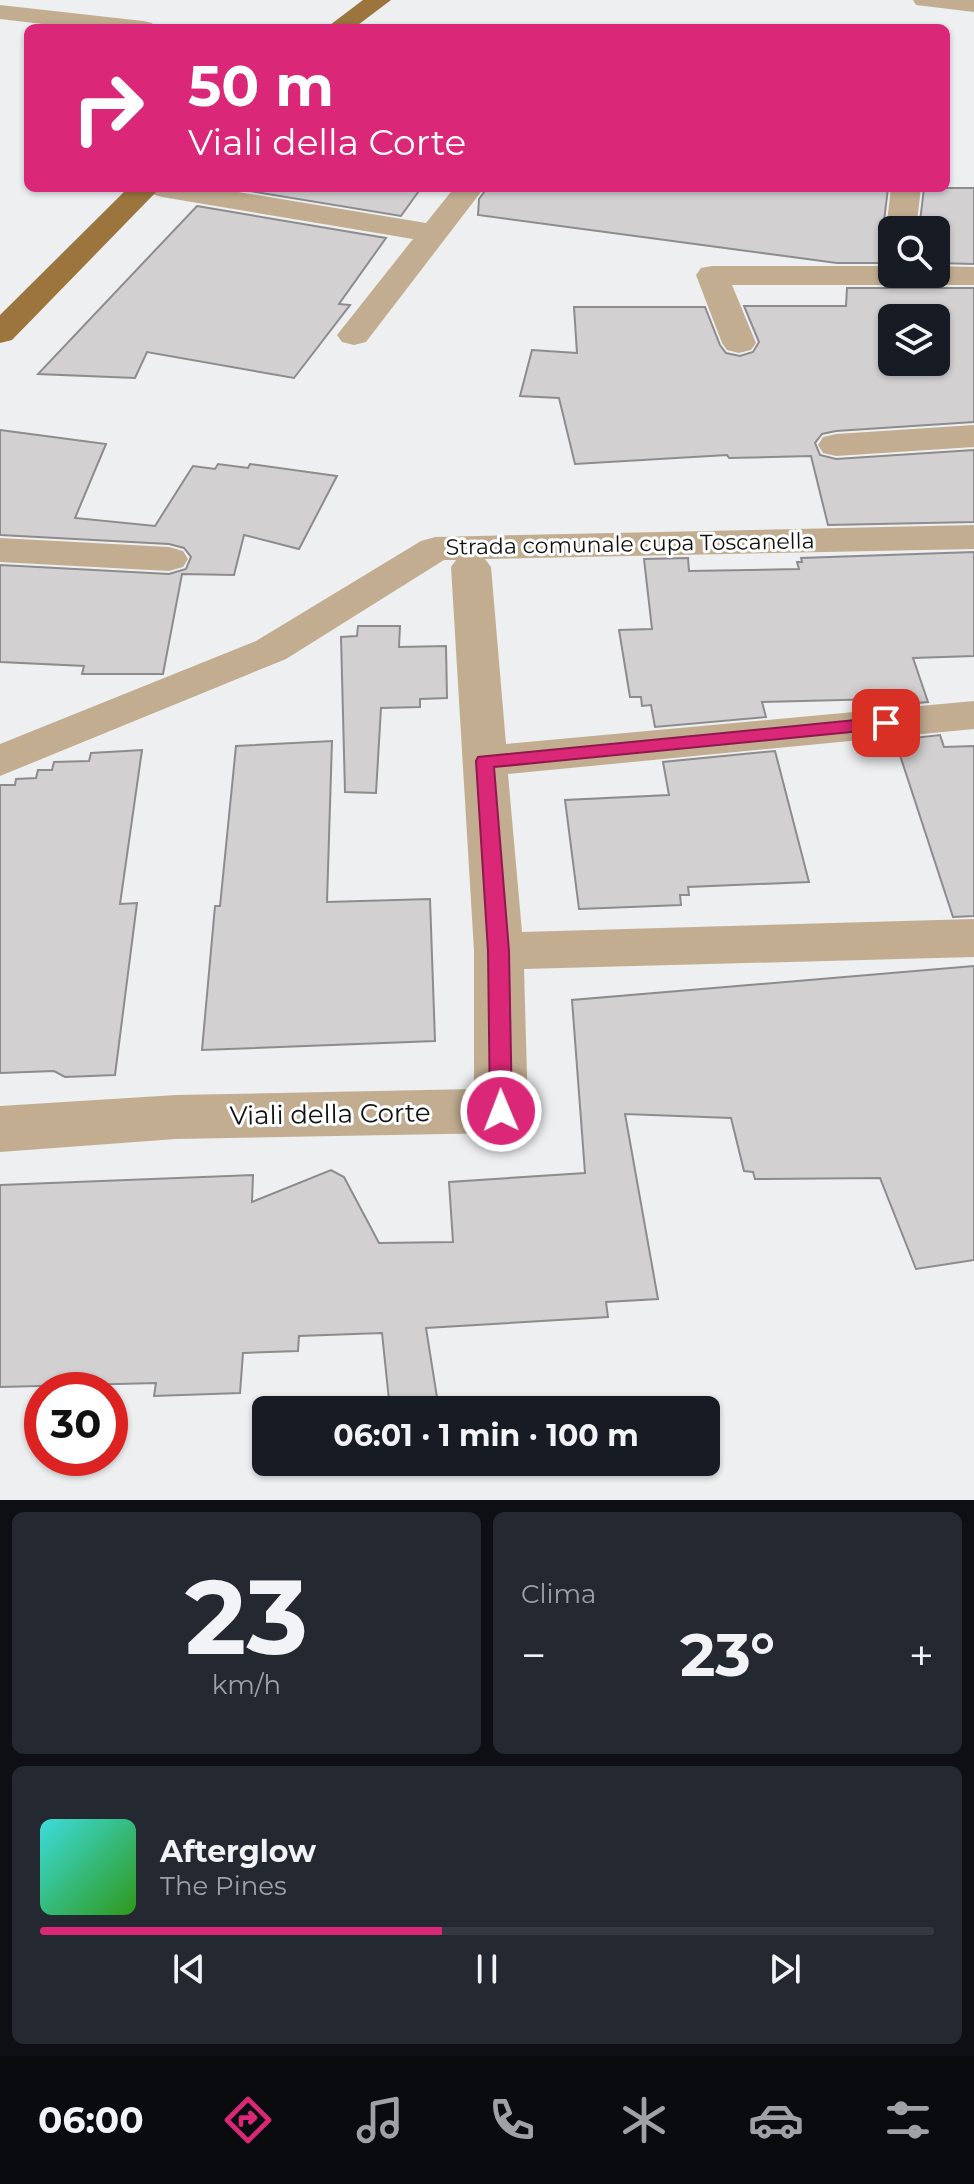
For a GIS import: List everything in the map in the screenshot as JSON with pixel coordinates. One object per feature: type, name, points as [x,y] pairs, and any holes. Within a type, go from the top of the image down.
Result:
[{"type":"main road","points":[[344,24],[379,0]]},
{"type":"main road","points":[[0,333],[141,192]]},
{"type":"street","points":[[0,10],[16,0]]},
{"type":"street","points":[[925,24],[927,0],[974,5]]},
{"type":"street","points":[[0,10],[146,23]]},
{"type":"street","points":[[186,192],[435,234]]},
{"type":"street","points":[[354,335],[466,192]]},
{"type":"street","points":[[903,216],[906,192]]},
{"type":"street","points":[[739,343],[712,275],[878,274]]},
{"type":"street","points":[[950,275],[974,276]]},
{"type":"street","points":[[836,445],[974,436]]},
{"type":"street","name":"Strada comunale cupa Toscanella","points":[[0,761],[271,650],[435,549],[974,537]]},
{"type":"street","points":[[0,550],[169,559]]},
{"type":"street","name":"Viali della Corte","points":[[0,1129],[176,1117],[501,1111],[499,951],[471,567]]},
{"type":"street","points":[[485,761],[974,715]]},
{"type":"street","points":[[499,951],[974,938]]},
{"type":"building","points":[[974,188],[974,264],[950,263],[950,216],[921,216],[924,192]]},
{"type":"building","points":[[256,192],[418,192],[401,216]]},
{"type":"building","points":[[484,192],[888,192],[885,216],[878,216],[878,263],[837,263],[478,215],[479,199]]},
{"type":"building","points":[[197,206],[386,238],[339,304],[350,305],[294,378],[147,352],[135,378],[38,374]]},
{"type":"building","points":[[847,288],[974,288],[974,422],[836,431],[822,434],[815,443],[820,455],[836,459],[974,450],[974,522],[828,525],[811,456],[729,458],[727,455],[575,464],[559,398],[520,396],[532,350],[577,353],[574,307],[705,307],[720,345],[726,353],[740,356],[753,352],[759,342],[744,306],[846,306]]},
{"type":"building","points":[[0,430],[106,444],[75,518],[155,526],[193,466],[215,469],[218,464],[248,468],[250,464],[337,476],[299,549],[244,535],[234,575],[182,574],[163,674],[82,674],[84,666],[0,662],[0,565],[169,574],[186,569],[191,557],[184,548],[169,544],[0,535]]},
{"type":"building","points":[[974,552],[974,656],[913,658],[928,702],[884,706],[882,699],[762,702],[766,717],[655,727],[651,705],[642,706],[641,697],[630,697],[619,630],[652,629],[644,559],[688,558],[689,571],[799,569],[797,562],[802,562],[801,558]]},
{"type":"building","points":[[358,626],[400,626],[399,647],[446,646],[447,698],[420,699],[420,707],[381,708],[376,793],[345,792],[341,637],[357,636]]},
{"type":"building","points":[[940,735],[944,747],[974,746],[974,916],[953,917],[895,740]]},
{"type":"building","points":[[332,741],[327,902],[430,899],[435,1041],[202,1050],[215,906],[220,906],[236,746]]},
{"type":"building","points":[[142,750],[120,904],[137,903],[115,1075],[65,1077],[54,1071],[0,1073],[0,785],[15,785],[16,779],[36,778],[38,770],[52,770],[54,762],[89,761],[91,753]]},
{"type":"building","points":[[775,751],[809,882],[688,887],[689,895],[680,895],[681,905],[579,909],[565,800],[669,795],[663,762]]},
{"type":"building","points":[[974,966],[974,1260],[916,1269],[880,1178],[755,1179],[753,1172],[744,1171],[731,1118],[625,1114],[658,1299],[606,1302],[608,1317],[426,1328],[437,1396],[389,1396],[382,1333],[299,1336],[298,1351],[243,1353],[240,1393],[154,1396],[156,1383],[128,1384],[128,1372],[24,1372],[24,1386],[0,1387],[0,1185],[253,1175],[252,1202],[331,1170],[344,1177],[379,1243],[453,1242],[449,1182],[585,1173],[572,1000]]},
{"type":"route","points":[[501,1111],[499,951],[485,761],[886,723]]}]
